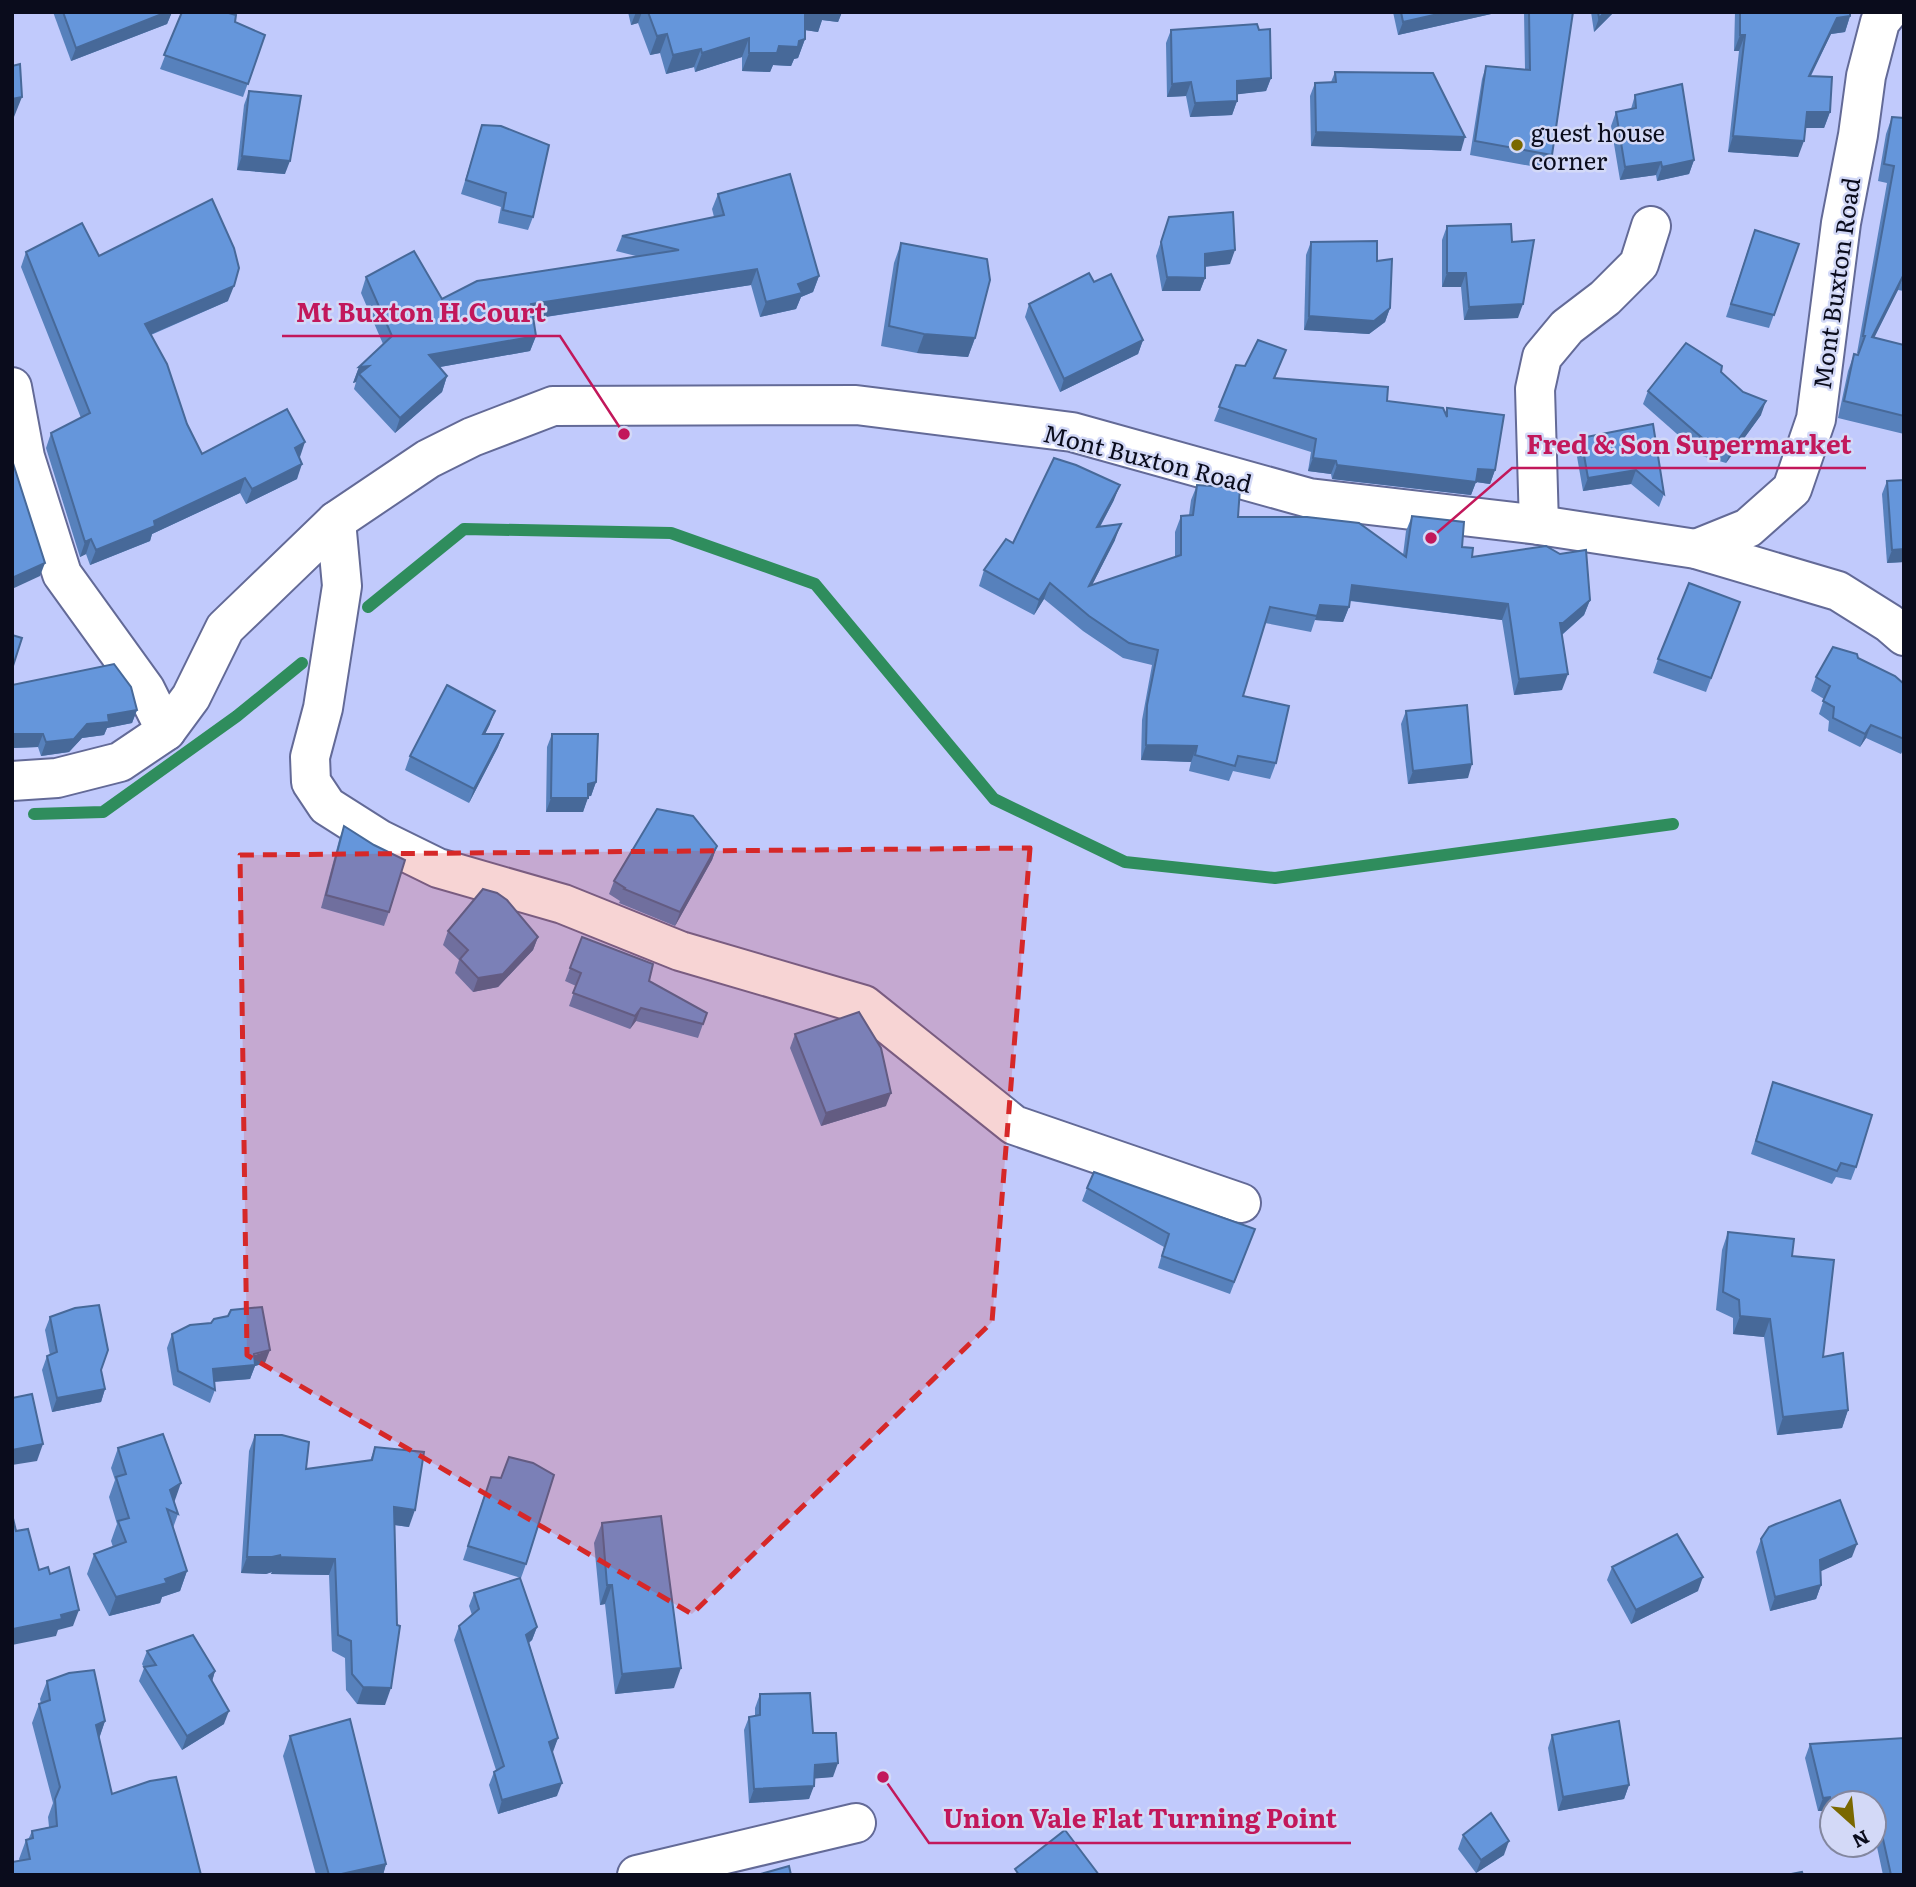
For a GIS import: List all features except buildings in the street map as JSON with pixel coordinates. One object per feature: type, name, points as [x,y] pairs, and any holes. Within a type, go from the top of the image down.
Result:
[{"type":"street","name":"Mont Buxton Road","points":[[12,781],[57,778],[120,762],[166,731],[191,697],[225,628],[336,521],[428,459],[472,437],[553,406],[856,405],[1072,432],[1309,498],[1539,526],[1696,549],[1748,527],[1792,489],[1815,419],[1841,223],[1866,76],[1880,22],[1888,12]]},
{"type":"street","points":[[1539,526],[1535,389],[1542,357],[1567,327],[1605,298],[1639,264],[1651,226]]},
{"type":"street","points":[[12,387],[25,457],[62,574],[145,690],[166,731]]},
{"type":"street","points":[[336,521],[342,586],[324,708],[310,757],[311,782],[327,806],[379,839],[438,868],[563,904],[680,951],[864,1005],[1014,1125],[1241,1203]]},
{"type":"street","points":[[1696,549],[1838,591],[1889,622],[1904,636]]},
{"type":"street","points":[[637,1875],[676,1870],[856,1823]]},
{"type":"highlighted area","points":[[1030,848],[992,1322],[692,1614],[247,1355],[240,855]]},
{"type":"waterway","points":[[368,607],[464,529],[671,533],[815,584],[994,799],[1125,862],[1275,878],[1673,824]]},
{"type":"waterway","points":[[34,814],[103,812],[237,716],[302,663]]},
{"type":"place","name":"guest house corner","points":[[1517,145]]},
{"type":"place","name":"Mt Buxton H.Court","points":[[624,434]]},
{"type":"place","name":"Fred & Son Supermarket","points":[[1431,538]]},
{"type":"place","name":"Union Vale Flat Turning Point","points":[[883,1777]]}]
